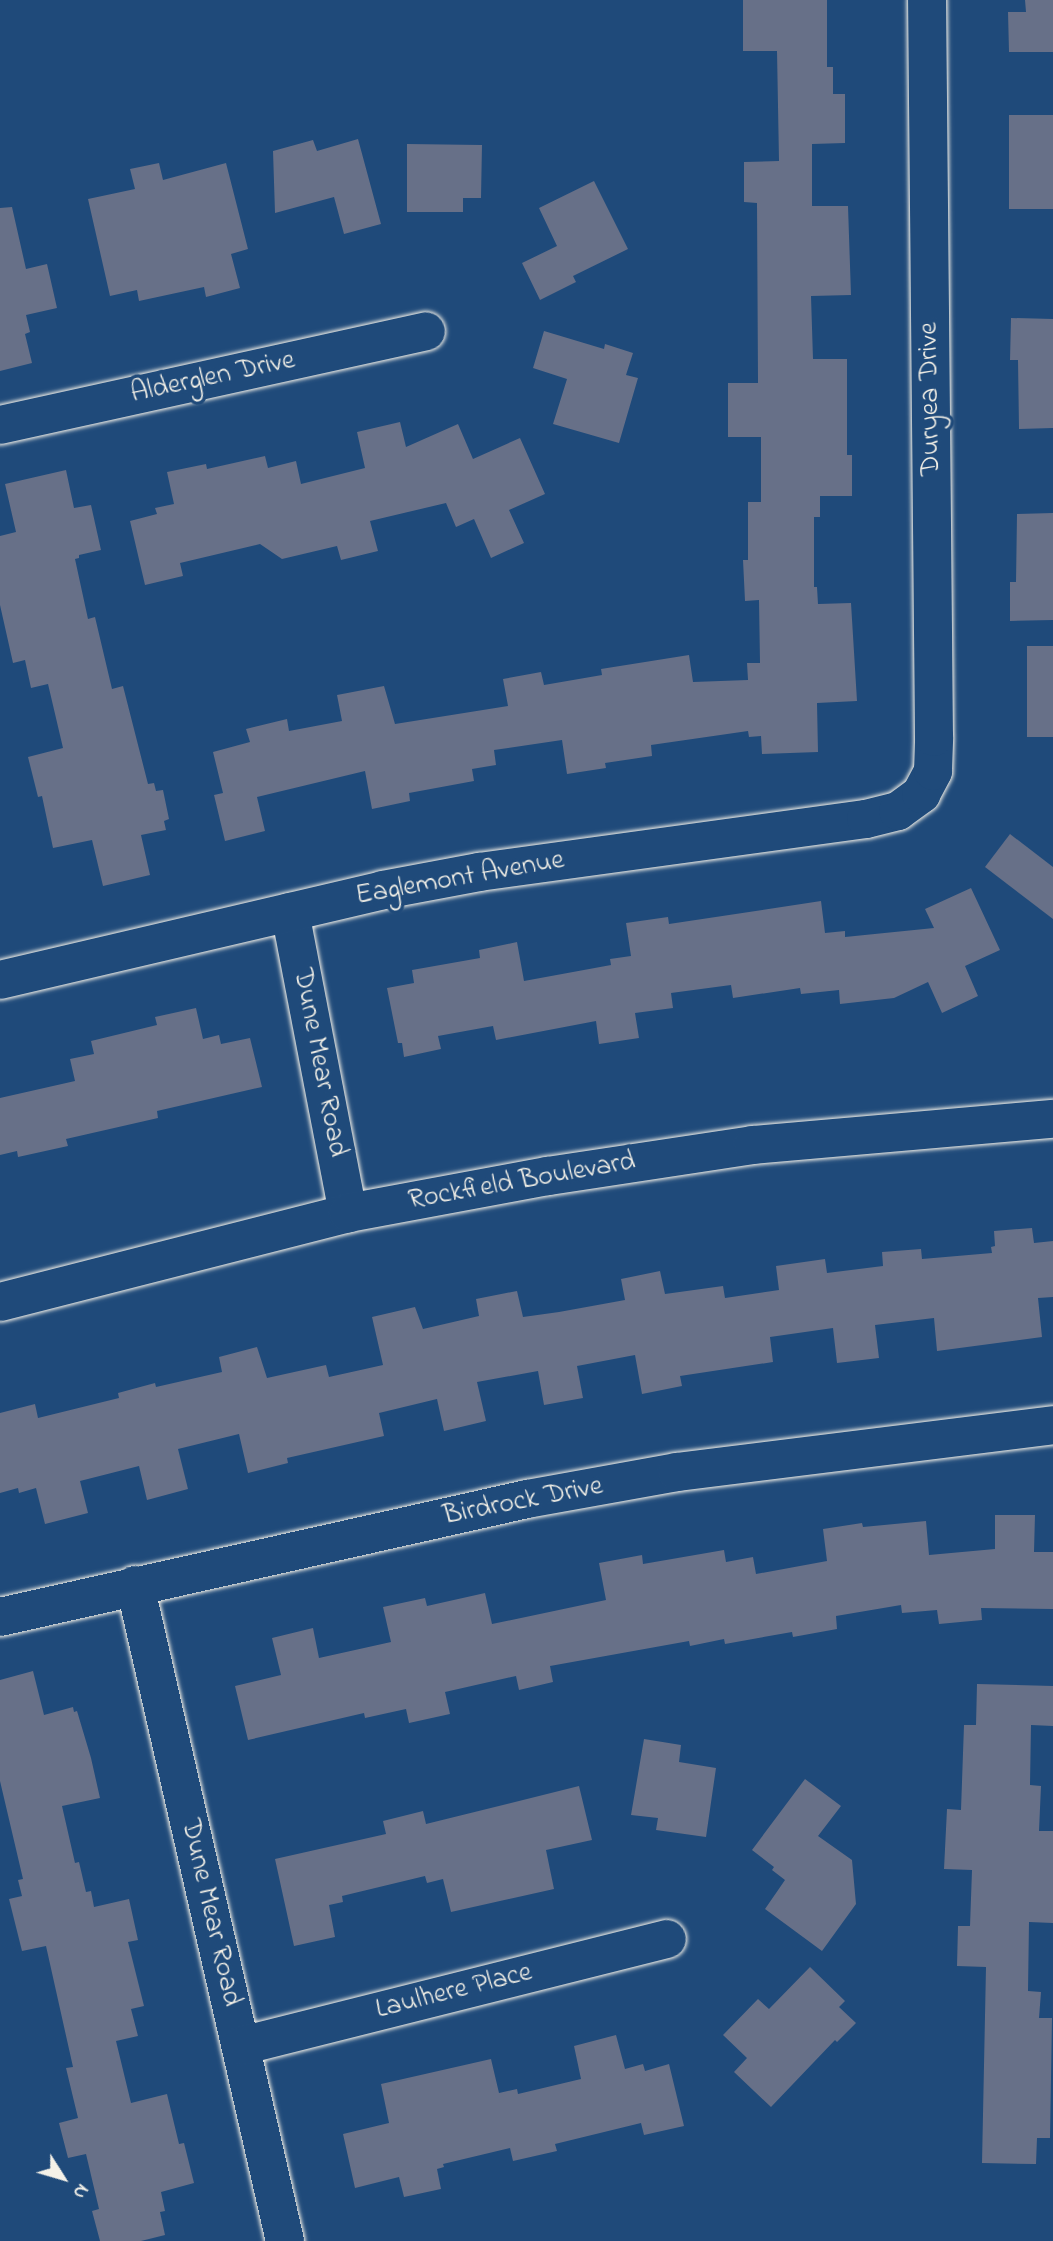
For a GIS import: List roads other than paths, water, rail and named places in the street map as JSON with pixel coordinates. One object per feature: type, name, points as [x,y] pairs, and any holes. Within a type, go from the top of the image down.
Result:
[{"type":"street","name":"Duryea Drive","points":[[921,794],[933,771],[934,737],[927,0]]},
{"type":"street","name":"Alderglen Drive","points":[[0,425],[426,331]]},
{"type":"street","name":"Eaglemont Avenue","points":[[2,972],[478,872],[866,819],[898,811],[921,794]]},
{"type":"street","name":"Dune Mear Road","points":[[290,912],[348,1213]]},
{"type":"street","name":"Rockfield Boulevard","points":[[0,1302],[348,1213],[548,1176],[753,1144],[1053,1119]]},
{"type":"street","name":"Birdrock Drive","points":[[0,1617],[514,1502],[677,1472],[1053,1425]]},
{"type":"street","name":"Dune Mear Road","points":[[135,1585],[285,2241]]},
{"type":"street","name":"Laulhere Place","points":[[240,2046],[667,1939]]}]
